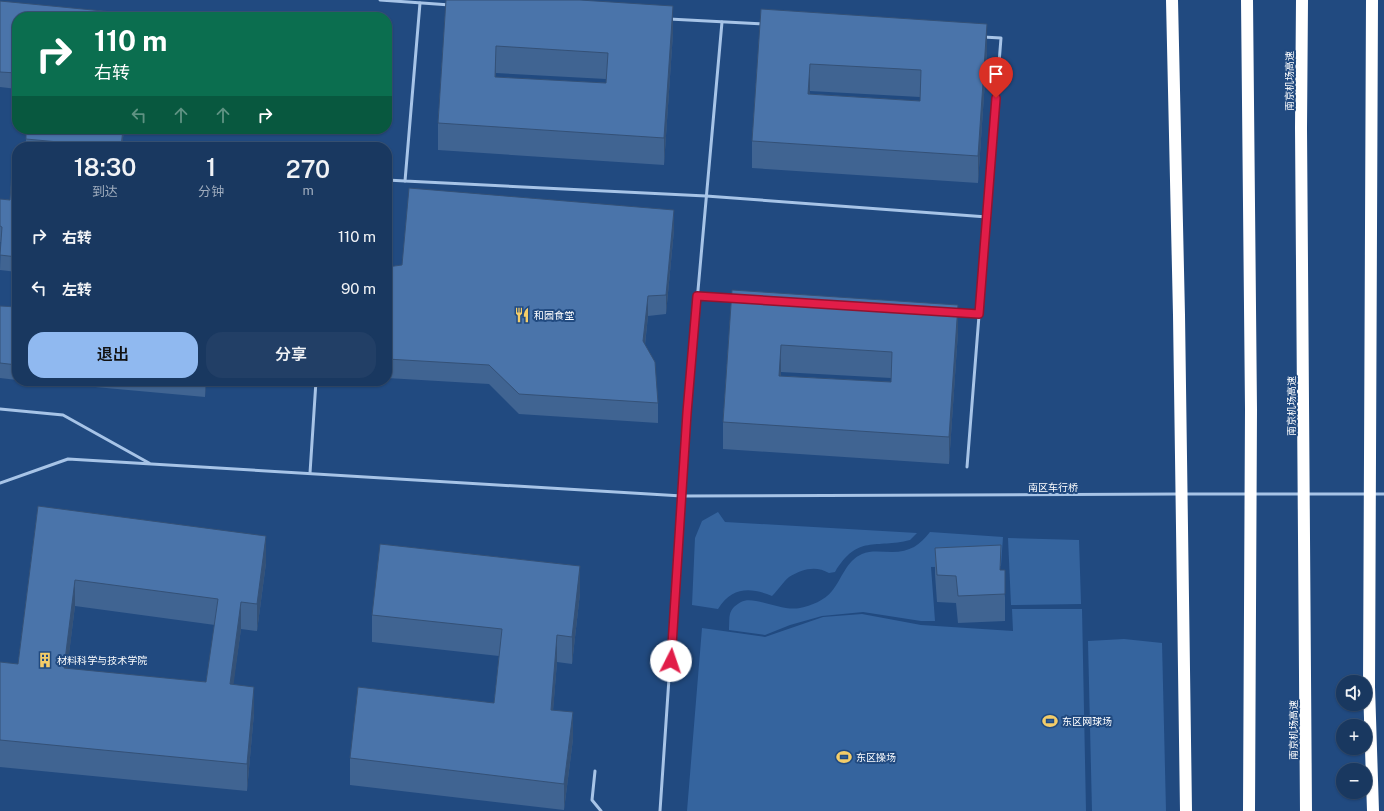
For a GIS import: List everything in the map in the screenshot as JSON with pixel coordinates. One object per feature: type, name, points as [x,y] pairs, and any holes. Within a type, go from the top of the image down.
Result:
[{"type":"highway","points":[[1172,0],[1179,315],[1186,811]]},
{"type":"highway","points":[[1248,0],[1251,401],[1249,811]]},
{"type":"highway","name":"南京机场高速","points":[[1302,0],[1301,128],[1306,811]]},
{"type":"highway","points":[[1372,0],[1369,687],[1373,811]]},
{"type":"lane","points":[[380,0],[452,5]]},
{"type":"lane","points":[[405,181],[420,3]]},
{"type":"lane","points":[[666,18],[768,25]]},
{"type":"lane","points":[[660,811],[687,413],[722,22]]},
{"type":"lane","points":[[967,467],[1001,38],[978,37]]},
{"type":"lane","points":[[392,180],[706,196],[987,217]]},
{"type":"lane","points":[[697,296],[736,298]]},
{"type":"lane","points":[[948,312],[979,314]]},
{"type":"lane","points":[[310,474],[316,386]]},
{"type":"lane","points":[[0,409],[63,414],[151,463]]},
{"type":"lane","name":"南区车行桥","points":[[0,483],[68,459],[682,496],[1384,494]]},
{"type":"lane","points":[[595,771],[592,800],[601,811]]},
{"type":"shaded area","points":[[718,512],[725,522],[917,533],[910,540],[868,545],[860,548],[852,552],[843,560],[835,572],[829,573],[819,569],[809,569],[799,572],[789,577],[772,596],[749,590],[729,596],[718,609],[692,605],[695,538],[702,521]]},
{"type":"shaded area","points":[[930,532],[1003,537],[1001,566],[931,567],[935,621],[921,621],[863,612],[822,616],[790,625],[765,635],[729,630],[731,611],[741,602],[746,600],[793,609],[809,606],[822,600],[829,594],[836,586],[848,566],[857,557],[869,552],[904,551],[914,547]]},
{"type":"shaded area","points":[[1008,538],[1079,540],[1081,604],[1011,605]]},
{"type":"shaded area","points":[[1012,609],[1082,609],[1086,811],[687,811],[702,628],[765,637],[823,617],[862,614],[921,625],[1013,631]]},
{"type":"shaded area","points":[[1124,639],[1162,643],[1166,811],[1092,811],[1088,641]]},
{"type":"building","points":[[446,0],[580,0],[673,6],[664,138],[438,123]],"holes":[[[496,46],[608,53],[606,83],[495,77]]]},
{"type":"building","points":[[0,1],[113,12],[12,12],[12,73],[0,72]]},
{"type":"building","points":[[761,9],[987,24],[978,156],[752,141]],"holes":[[[810,64],[921,70],[920,101],[808,94]]]},
{"type":"building","points":[[26,134],[122,134],[122,142],[59,142],[26,139]]},
{"type":"building","points":[[12,169],[12,256],[0,255],[2,227],[0,226],[0,199],[10,200]]},
{"type":"building","name":"和园食堂","points":[[409,188],[674,210],[666,295],[648,296],[643,341],[655,362],[658,403],[519,394],[489,365],[392,359],[392,266],[402,265]]},
{"type":"building","points":[[732,290],[958,305],[949,437],[723,422]],"holes":[[[781,345],[892,352],[891,382],[779,376]]]},
{"type":"building","points":[[0,306],[12,307],[12,364],[0,363]]},
{"type":"building","name":"材料科学与技术学院","points":[[38,506],[266,536],[257,604],[241,602],[230,684],[254,687],[247,764],[0,740],[0,662],[18,664]],"holes":[[[75,580],[218,599],[206,682],[64,668]]]},
{"type":"building","points":[[380,544],[580,566],[572,637],[557,635],[551,710],[573,712],[564,784],[350,758],[358,687],[494,703],[502,629],[372,615]]},
{"type":"building","points":[[1001,545],[1000,570],[1005,570],[1005,594],[958,596],[956,576],[937,575],[935,548]]},
{"type":"place","name":"和园食堂","points":[[522,315]]},
{"type":"place","name":"材料科学与技术学院","points":[[45,660]]},
{"type":"place","name":"东区网球场","points":[[1050,721]]},
{"type":"place","name":"东区操场","points":[[844,757]]},
{"type":"route","points":[[671,661],[687,413],[697,296],[979,314],[996,98]]}]
